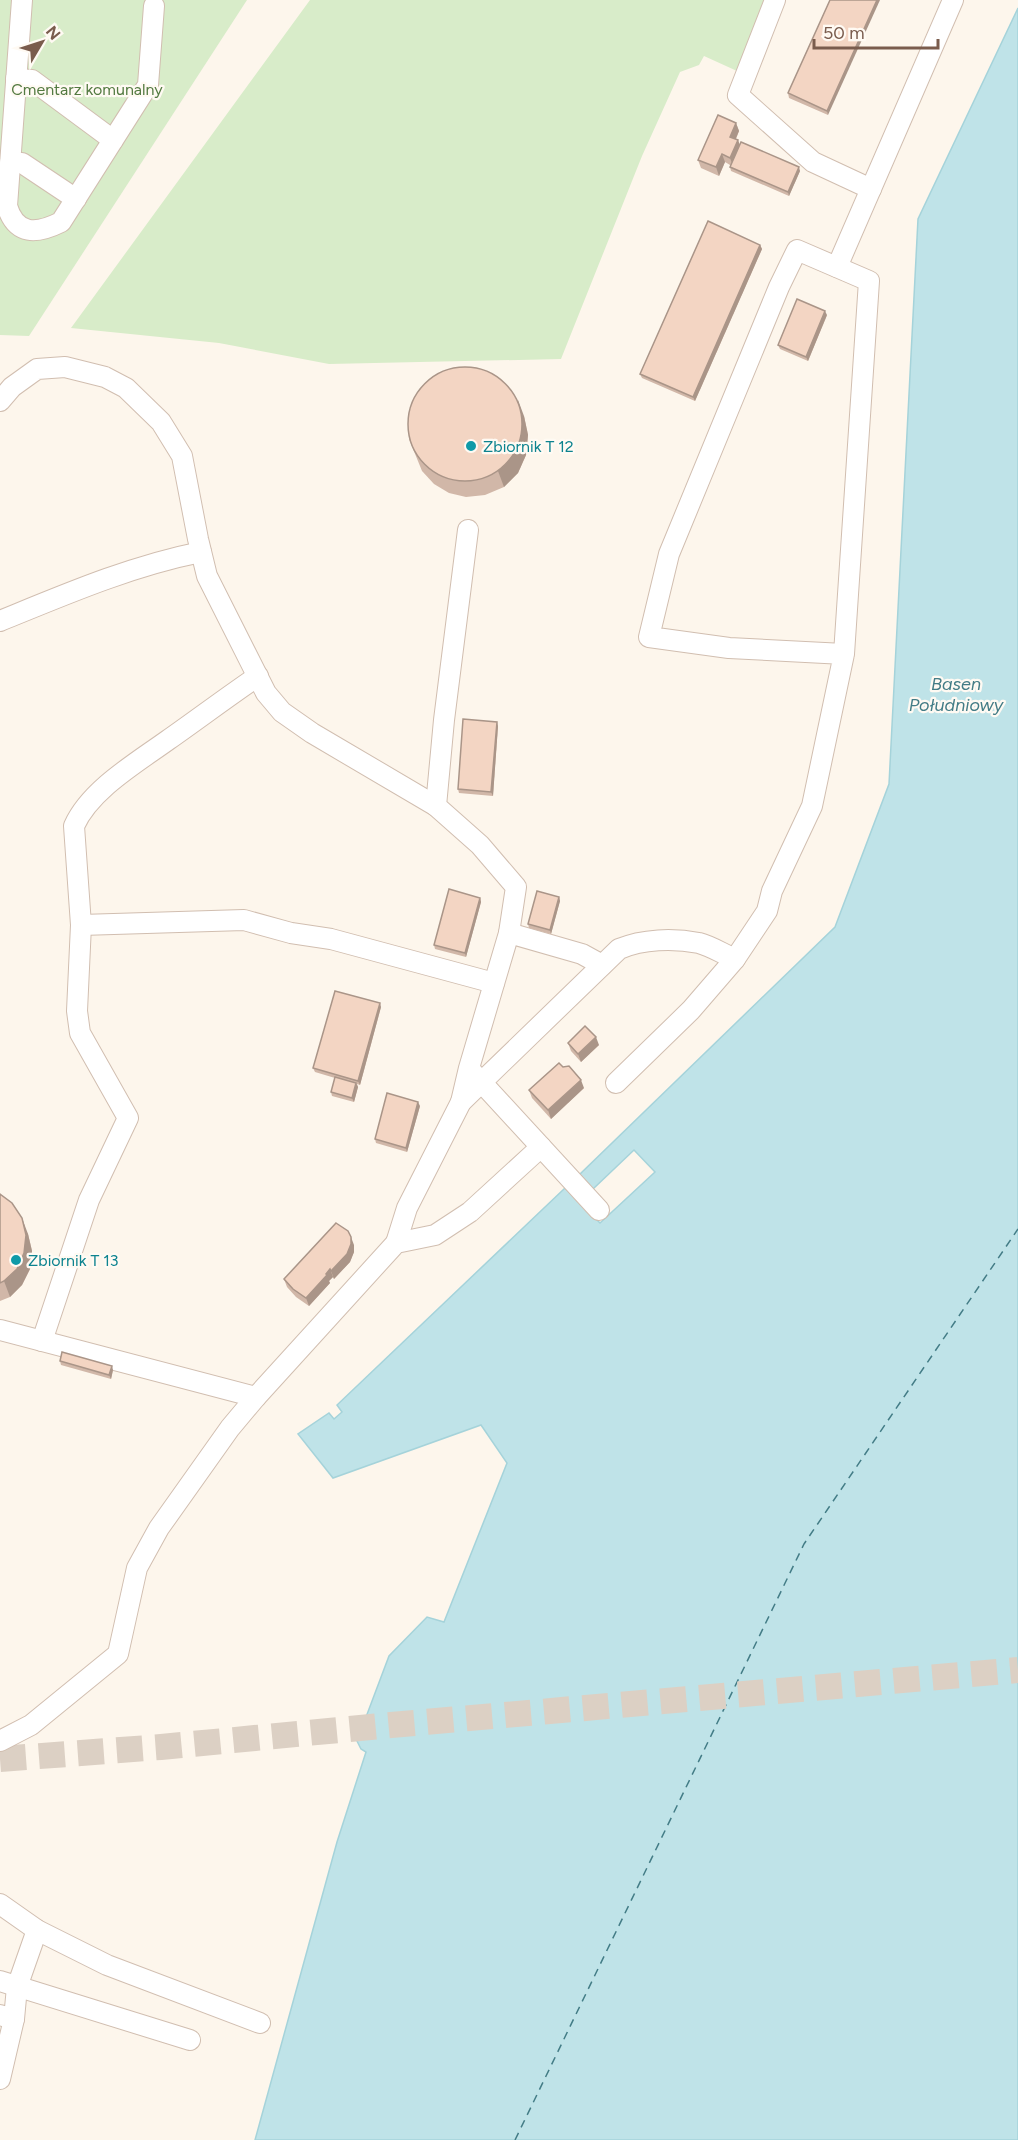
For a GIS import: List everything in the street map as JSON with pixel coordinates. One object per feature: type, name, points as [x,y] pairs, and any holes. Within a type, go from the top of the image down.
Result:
[{"type":"street","points":[[22,0],[7,206],[16,223],[33,231],[43,230],[61,222],[148,85],[155,2]]},
{"type":"street","points":[[775,0],[738,95],[813,162],[871,189]]},
{"type":"street","points":[[837,267],[953,0]]},
{"type":"street","points":[[16,79],[32,80],[113,140]]},
{"type":"street","points":[[10,163],[22,163],[76,199]]},
{"type":"street","points":[[616,1083],[691,1010],[735,958],[767,911],[772,891],[812,806],[844,654],[870,281],[796,250],[669,554],[649,637],[729,648],[844,654]]},
{"type":"street","points":[[0,401],[12,387],[38,369],[64,367],[105,377],[126,388],[161,422],[182,456],[207,576],[266,693],[282,712],[312,733],[436,806],[480,844],[516,887],[509,933],[461,1102],[408,1208],[396,1243],[256,1396],[230,1428],[165,1519],[137,1568],[118,1654],[31,1725],[0,1741]]},
{"type":"street","points":[[436,806],[444,720],[468,530]]},
{"type":"street","points":[[0,621],[96,581],[201,552]]},
{"type":"street","points":[[42,1341],[89,1200],[128,1118],[80,1034],[77,1011],[81,924],[74,826],[80,813],[90,801],[134,764],[258,676]]},
{"type":"street","points":[[81,924],[244,920],[291,933],[331,939],[494,983]]},
{"type":"street","points":[[509,933],[582,954],[602,965]]},
{"type":"street","points":[[461,1102],[619,949],[633,944],[663,940],[700,943],[735,958]]},
{"type":"street","points":[[469,1068],[599,1210]]},
{"type":"street","points":[[396,1243],[435,1235],[470,1212],[541,1148]]},
{"type":"street","points":[[0,1330],[256,1396]]},
{"type":"street","points":[[0,1904],[37,1930],[107,1965],[260,2023]]},
{"type":"street","points":[[0,2079],[9,1984],[37,1930]]},
{"type":"street","points":[[9,1984],[190,2040]]},
{"type":"green space","name":"Cmentarz komunalny","points":[[0,0],[247,0],[29,336],[0,335]]},
{"type":"green space","points":[[310,0],[766,0],[743,67],[737,71],[704,56],[699,65],[680,72],[642,156],[561,359],[329,364],[219,343],[71,328]]},
{"type":"water","name":"Basen Południowy","points":[[1018,8],[1018,2140],[255,2140],[337,1842],[366,1752],[361,1749],[357,1741],[389,1656],[427,1617],[444,1622],[507,1463],[481,1425],[333,1478],[298,1434],[329,1413],[334,1419],[342,1412],[337,1405],[565,1188],[600,1223],[655,1172],[634,1150],[593,1189],[579,1175],[835,927],[889,784],[918,219]]},
{"type":"building","points":[[830,0],[877,0],[827,111],[788,93]]},
{"type":"building","points":[[718,115],[736,123],[730,137],[738,140],[730,158],[722,154],[716,167],[698,160]]},
{"type":"building","points":[[741,142],[799,167],[788,192],[730,167]]},
{"type":"building","points":[[708,221],[760,245],[693,397],[640,374]]},
{"type":"building","points":[[797,299],[825,311],[806,357],[778,345]]},
{"type":"building","name":"Zbiornik T 12","points":[[465,367],[487,371],[497,376],[513,392],[518,402],[522,424],[518,446],[513,456],[497,472],[487,477],[465,481],[443,477],[433,472],[417,456],[412,446],[408,424],[412,402],[417,392],[433,376],[443,371]]},
{"type":"building","points":[[463,719],[497,722],[491,792],[458,789]]},
{"type":"building","points":[[449,889],[480,898],[465,953],[434,945]]},
{"type":"building","points":[[537,891],[559,897],[550,930],[528,924]]},
{"type":"building","points":[[335,991],[380,1003],[358,1081],[313,1068]]},
{"type":"building","points":[[585,1026],[596,1037],[578,1054],[568,1043]]},
{"type":"building","points":[[559,1063],[563,1067],[569,1066],[581,1080],[548,1110],[529,1090]]},
{"type":"building","points":[[335,1077],[356,1083],[352,1098],[331,1092]]},
{"type":"building","points":[[387,1093],[418,1102],[406,1148],[375,1139]]},
{"type":"building","name":"Zbiornik T 13","points":[[0,1194],[12,1203],[22,1218],[26,1235],[24,1253],[17,1269],[0,1283]]},
{"type":"building","points":[[336,1223],[348,1231],[351,1237],[347,1254],[331,1271],[330,1269],[306,1298],[284,1279]]},
{"type":"building","points":[[62,1352],[112,1366],[109,1375],[60,1361]]},
{"type":"ferry route","points":[[515,2140],[804,1544],[1018,1229]]},
{"type":"tunnel","points":[[0,1759],[161,1747],[1018,1670]]},
{"type":"place","name":"Zbiornik T 12","points":[[471,446]]},
{"type":"place","name":"Zbiornik T 13","points":[[16,1260]]}]
